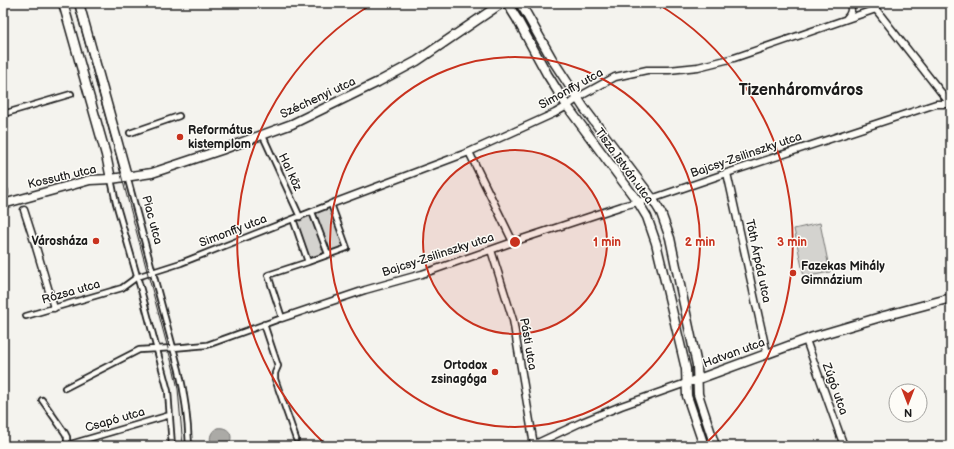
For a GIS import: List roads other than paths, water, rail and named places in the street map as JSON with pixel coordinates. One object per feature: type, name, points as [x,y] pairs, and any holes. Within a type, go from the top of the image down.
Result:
[{"type":"street","points":[[63,3],[106,154],[118,210],[168,391],[172,446]]},
{"type":"street","name":"Piac utca","points":[[79,3],[173,348],[183,389],[189,446]]},
{"type":"street","name":"Széchenyi utca","points":[[127,176],[152,172],[221,150],[263,136],[300,120],[417,61],[502,3]]},
{"type":"street","name":"Tisza István utca","points":[[507,3],[567,106],[638,202],[646,217],[656,243],[686,369],[687,396],[704,446]]},
{"type":"street","name":"Tisza István utca","points":[[520,3],[552,59],[578,98],[652,198],[661,213],[670,238],[697,365],[698,394],[714,446]]},
{"type":"street","points":[[846,19],[850,14],[850,3]]},
{"type":"street","points":[[872,3],[951,104]]},
{"type":"street","name":"Simonffy utca","points":[[332,204],[469,152],[555,113],[584,94],[615,77],[647,70],[669,70],[698,67],[727,60],[876,9]]},
{"type":"street","points":[[3,114],[71,94]]},
{"type":"street","name":"Bajcsy-Zsilinszky utca","points":[[65,388],[139,350],[208,345],[264,324],[365,290],[422,274],[513,242],[622,206],[652,198],[936,104],[951,104]]},
{"type":"street","points":[[130,133],[179,116]]},
{"type":"street","name":"Hal köz","points":[[263,136],[300,217]]},
{"type":"street","points":[[469,152],[513,242]]},
{"type":"street","name":"Tóth Árpád utca","points":[[727,172],[767,354]]},
{"type":"street","name":"Kossuth utca","points":[[3,204],[90,180],[111,179],[127,176]]},
{"type":"street","points":[[282,318],[268,275],[308,262],[347,248],[332,204],[293,219],[308,262]]},
{"type":"street","points":[[24,210],[54,308]]},
{"type":"street","points":[[312,212],[328,254]]},
{"type":"street","name":"Simonffy utca","points":[[137,277],[181,263],[293,219]]},
{"type":"street","name":"Pásti utca","points":[[491,250],[513,320],[532,445]]},
{"type":"street","name":"Rózsa utca","points":[[26,316],[122,288],[137,277]]},
{"type":"street","name":"Hatvan utca","points":[[532,445],[588,419],[621,406],[806,340],[884,316],[951,298]]},
{"type":"street","points":[[264,324],[278,366],[275,373],[275,379],[296,439]]},
{"type":"street","name":"Zúgó utca","points":[[806,340],[844,446]]},
{"type":"street","points":[[42,400],[67,437],[67,445]]},
{"type":"street","name":"Csapó utca","points":[[67,445],[170,415]]},
{"type":"tram line","points":[[74,3],[174,371],[178,389],[183,446]]},
{"type":"place","name":"Református kistemplom","points":[[180,137]]},
{"type":"place","name":"Városháza","points":[[96,241]]},
{"type":"place","name":"Fazekas Mihály Gimnázium","points":[[793,273]]},
{"type":"place","name":"Ortodox zsinagóga","points":[[495,372]]},
{"type":"district","name":"Tizenháromváros","points":[[801,90]]}]
